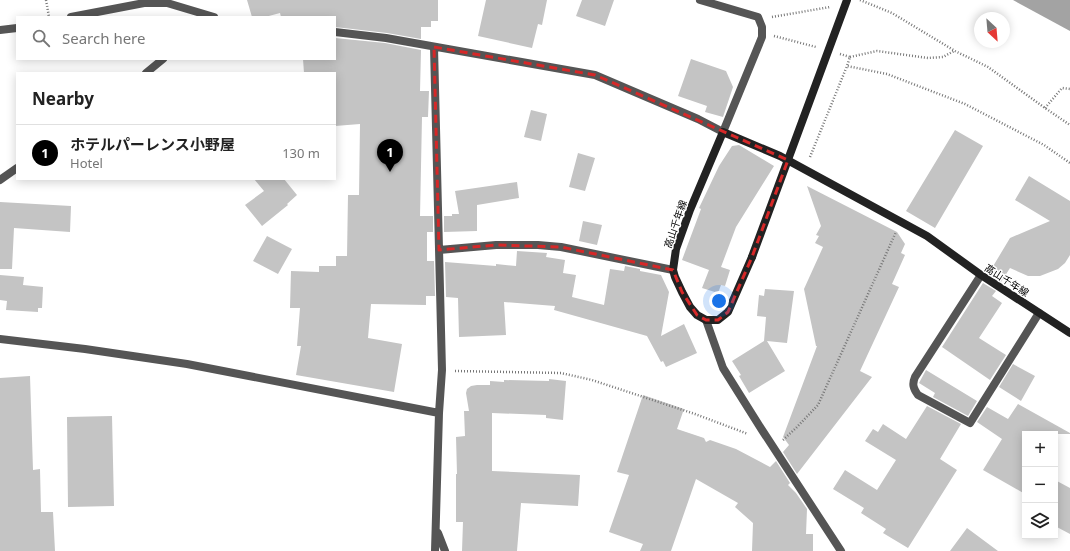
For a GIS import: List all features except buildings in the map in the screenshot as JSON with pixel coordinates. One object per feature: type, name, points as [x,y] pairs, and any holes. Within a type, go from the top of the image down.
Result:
[{"type":"main road","points":[[706,320],[718,320],[728,312],[752,257],[851,1]]},
{"type":"main road","name":"高山千年線","points":[[706,320],[697,315],[690,307],[678,284],[673,270],[676,249],[690,210],[723,132],[780,156],[927,236],[981,275],[1070,333]]},
{"type":"street","points":[[336,32],[386,38],[595,75],[698,119],[723,132],[762,37],[762,27],[758,17],[700,0]]},
{"type":"street","points":[[76,16],[144,3],[170,2],[211,16]]},
{"type":"street","points":[[0,30],[16,28]]},
{"type":"street","points":[[434,47],[442,370],[439,413],[435,551]]},
{"type":"street","points":[[147,72],[162,60]]},
{"type":"street","points":[[0,180],[16,169]]},
{"type":"street","points":[[439,250],[496,245],[538,245],[561,247],[673,270]]},
{"type":"street","points":[[981,275],[915,377],[913,389],[918,395],[970,423],[1039,313]]},
{"type":"street","points":[[706,320],[724,368],[762,430],[841,551]]},
{"type":"street","points":[[0,339],[85,349],[187,364],[439,413]]},
{"type":"street","points":[[436,528],[445,551]]},
{"type":"path","points":[[46,0],[49,16]]},
{"type":"path","points":[[851,1],[862,1],[892,13],[955,51],[988,67],[1070,125]]},
{"type":"path","points":[[760,22],[773,17],[831,7]]},
{"type":"path","points":[[762,33],[821,49]]},
{"type":"path","points":[[835,53],[850,57],[877,51],[928,58],[943,57],[955,51]]},
{"type":"path","points":[[805,170],[850,57]]},
{"type":"path","points":[[847,66],[887,74],[965,104],[1044,145],[1070,163]]},
{"type":"path","points":[[1044,108],[1062,88],[1070,89]]},
{"type":"path","points":[[774,448],[818,405],[901,222]]},
{"type":"path","points":[[442,370],[560,374],[592,380],[695,414],[748,434],[762,430]]},
{"type":"highlighted area","points":[[434,47],[595,75],[788,160],[752,257],[728,312],[718,320],[706,320],[697,315],[682,292],[673,270],[561,247],[496,245],[439,250]]},
{"type":"shaded area","points":[[1013,0],[1070,0],[1070,31]]},
{"type":"place","name":"ホテルパーレンス小野屋","points":[[390,172]]}]
